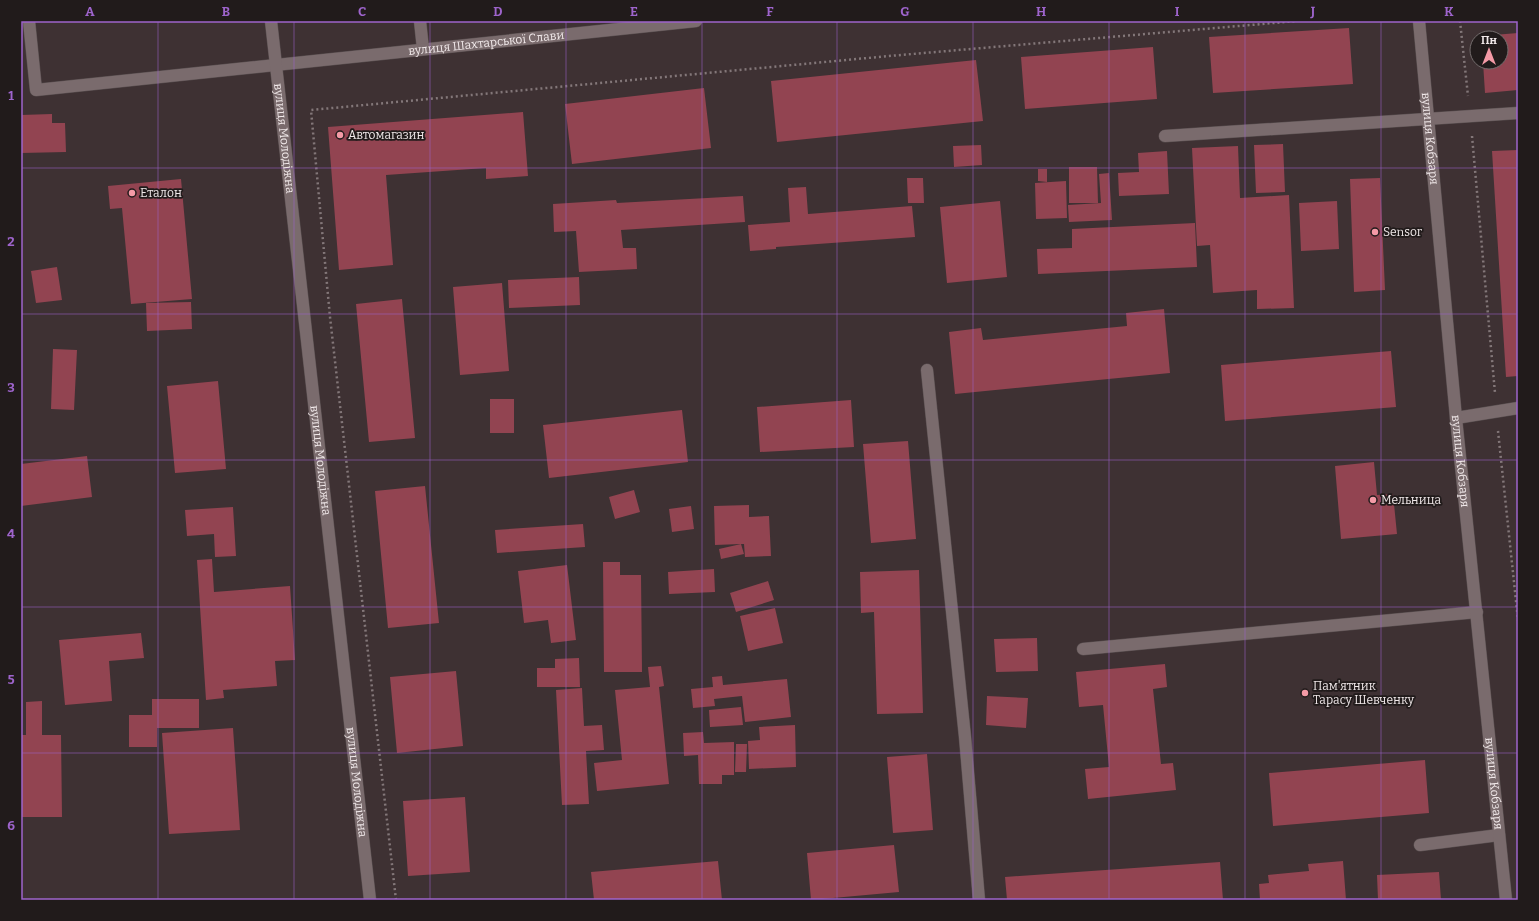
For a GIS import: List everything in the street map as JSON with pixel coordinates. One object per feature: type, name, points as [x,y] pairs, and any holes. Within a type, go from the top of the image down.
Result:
[{"type":"street","name":"вулиця Шахтарської Слави","points":[[29,21],[36,90],[696,21]]},
{"type":"street","name":"вулиця Молодіжна","points":[[271,21],[370,900]]},
{"type":"street","points":[[420,21],[423,49]]},
{"type":"street","name":"вулиця Кобзаря","points":[[1419,21],[1456,418],[1506,900]]},
{"type":"street","points":[[1164,136],[1518,113]]},
{"type":"street","points":[[927,370],[965,737],[979,900]]},
{"type":"street","points":[[1456,418],[1518,408]]},
{"type":"street","points":[[1083,649],[1477,612]]},
{"type":"street","points":[[1420,845],[1499,835]]},
{"type":"path","points":[[396,900],[330,317],[311,110],[881,57],[1297,21]]},
{"type":"path","points":[[1460,21],[1470,116],[1496,411],[1518,620]]},
{"type":"building","points":[[1349,28],[1353,84],[1213,93],[1209,37]]},
{"type":"building","points":[[1518,33],[1518,90],[1485,93],[1484,70],[1509,70],[1509,34]]},
{"type":"building","points":[[1153,47],[1157,99],[1025,109],[1021,57]]},
{"type":"building","points":[[976,60],[983,121],[777,142],[771,81]]},
{"type":"building","points":[[704,88],[711,148],[572,164],[565,104]]},
{"type":"building","points":[[523,112],[528,176],[486,179],[486,168],[386,175],[393,265],[339,270],[328,127]]},
{"type":"building","points":[[52,114],[52,123],[65,123],[66,152],[21,153],[21,115]]},
{"type":"building","points":[[1283,144],[1285,192],[1256,193],[1254,145]]},
{"type":"building","points":[[981,145],[982,165],[954,167],[953,146]]},
{"type":"building","points":[[1238,146],[1240,198],[1289,195],[1294,308],[1257,309],[1257,290],[1213,293],[1210,245],[1197,246],[1192,148]]},
{"type":"building","points":[[1518,150],[1518,376],[1506,377],[1492,151]]},
{"type":"building","points":[[1167,151],[1169,194],[1119,196],[1118,173],[1139,172],[1138,153]]},
{"type":"building","points":[[1069,167],[1097,167],[1098,203],[1069,203]]},
{"type":"building","points":[[1038,169],[1047,169],[1047,182],[1038,181]]},
{"type":"building","points":[[1109,173],[1112,220],[1069,222],[1068,205],[1101,203],[1099,174]]},
{"type":"building","points":[[907,178],[923,178],[924,203],[908,203]]},
{"type":"building","points":[[1380,178],[1385,290],[1354,292],[1350,179]]},
{"type":"building","points":[[181,179],[192,299],[131,304],[122,208],[110,209],[108,186]]},
{"type":"building","points":[[1066,181],[1067,218],[1036,219],[1035,183]]},
{"type":"building","points":[[806,187],[808,214],[912,206],[915,237],[776,247],[776,249],[750,251],[748,225],[790,222],[788,188]]},
{"type":"building","points":[[743,196],[745,222],[621,230],[623,248],[636,248],[637,269],[579,272],[576,231],[554,232],[553,204],[616,200],[617,203]]},
{"type":"building","points":[[1000,201],[1007,277],[947,283],[940,207]]},
{"type":"building","points":[[1337,201],[1339,249],[1301,251],[1299,203]]},
{"type":"building","points":[[1195,223],[1197,267],[1038,274],[1037,249],[1072,248],[1072,229]]},
{"type":"building","points":[[57,267],[62,300],[36,303],[31,271]]},
{"type":"building","points":[[579,277],[580,305],[509,308],[508,280]]},
{"type":"building","points":[[502,283],[509,371],[460,375],[453,287]]},
{"type":"building","points":[[402,299],[415,438],[369,442],[356,304]]},
{"type":"building","points":[[191,302],[192,329],[147,331],[146,303]]},
{"type":"building","points":[[1164,309],[1170,373],[955,394],[949,332],[981,328],[983,340],[1127,326],[1126,313]]},
{"type":"building","points":[[53,349],[77,350],[74,410],[51,409]]},
{"type":"building","points":[[1391,351],[1396,407],[1225,421],[1221,365]]},
{"type":"building","points":[[218,381],[226,469],[175,473],[167,386]]},
{"type":"building","points":[[490,399],[514,399],[514,433],[490,433]]},
{"type":"building","points":[[851,400],[854,447],[760,452],[757,407]]},
{"type":"building","points":[[682,410],[688,462],[549,478],[543,425]]},
{"type":"building","points":[[908,441],[916,539],[871,543],[863,444]]},
{"type":"building","points":[[87,456],[92,497],[21,506],[21,464]]},
{"type":"building","points":[[1374,462],[1377,495],[1393,494],[1397,534],[1341,539],[1335,466]]},
{"type":"building","points":[[425,486],[439,623],[388,628],[375,491]]},
{"type":"building","points":[[634,490],[640,512],[615,519],[609,497]]},
{"type":"building","points":[[749,505],[749,517],[769,516],[771,556],[745,557],[744,544],[715,545],[714,506]]},
{"type":"building","points":[[691,506],[694,529],[672,532],[669,509]]},
{"type":"building","points":[[233,507],[236,556],[215,557],[214,534],[187,536],[185,510]]},
{"type":"building","points":[[583,524],[585,547],[497,553],[495,530]]},
{"type":"building","points":[[741,544],[744,554],[721,559],[719,549]]},
{"type":"building","points":[[212,559],[214,592],[290,586],[295,660],[275,661],[277,686],[223,690],[224,698],[206,700],[197,560]]},
{"type":"building","points":[[603,562],[620,562],[620,575],[641,575],[642,672],[604,672]]},
{"type":"building","points":[[567,565],[576,640],[551,643],[548,620],[524,623],[518,571]]},
{"type":"building","points":[[714,569],[715,592],[669,594],[668,572]]},
{"type":"building","points":[[919,570],[923,713],[877,714],[874,612],[861,613],[860,572]]},
{"type":"building","points":[[768,581],[774,600],[736,612],[730,593]]},
{"type":"building","points":[[775,608],[783,643],[748,651],[740,616]]},
{"type":"building","points":[[141,633],[144,658],[109,661],[112,701],[65,705],[59,640]]},
{"type":"building","points":[[1037,638],[1038,671],[996,672],[994,639]]},
{"type":"building","points":[[579,658],[580,687],[537,687],[537,668],[555,668],[555,659]]},
{"type":"building","points":[[1165,664],[1167,687],[1153,689],[1161,764],[1173,763],[1176,790],[1088,799],[1085,769],[1109,767],[1103,705],[1079,707],[1076,672]]},
{"type":"building","points":[[661,666],[664,686],[659,687],[669,784],[597,791],[594,763],[622,760],[615,690],[650,687],[648,667]]},
{"type":"building","points":[[456,671],[463,746],[397,753],[390,677]]},
{"type":"building","points":[[722,676],[723,685],[787,679],[791,717],[745,722],[742,696],[714,699],[715,706],[693,708],[691,689],[713,687],[712,677]]},
{"type":"building","points":[[582,688],[584,726],[602,725],[604,750],[586,751],[589,804],[562,805],[556,690]]},
{"type":"building","points":[[987,696],[1028,698],[1026,728],[986,725]]},
{"type":"building","points":[[152,699],[199,699],[199,728],[157,728],[157,747],[129,747],[129,715],[152,715]]},
{"type":"building","points":[[42,701],[42,735],[61,735],[62,817],[21,817],[21,735],[26,735],[26,702]]},
{"type":"building","points":[[741,707],[743,725],[710,727],[709,710]]},
{"type":"building","points":[[795,725],[796,767],[749,769],[748,741],[760,740],[759,727]]},
{"type":"building","points":[[233,728],[240,830],[169,834],[162,733]]},
{"type":"building","points":[[703,732],[704,743],[734,742],[734,775],[722,775],[722,784],[699,784],[698,755],[684,756],[683,733]]},
{"type":"building","points":[[736,744],[747,744],[746,772],[735,772]]},
{"type":"building","points":[[927,754],[933,830],[893,833],[887,757]]},
{"type":"building","points":[[1425,760],[1429,813],[1273,826],[1269,773]]},
{"type":"building","points":[[465,797],[470,872],[408,876],[403,801]]},
{"type":"building","points":[[894,845],[899,892],[811,900],[807,853]]},
{"type":"building","points":[[718,861],[722,900],[594,900],[591,872]]},
{"type":"building","points":[[1343,861],[1346,900],[1260,900],[1259,884],[1269,883],[1268,875],[1309,871],[1308,864]]},
{"type":"building","points":[[1220,862],[1223,900],[1007,900],[1005,877]]},
{"type":"building","points":[[1439,872],[1441,900],[1378,900],[1377,875]]},
{"type":"place","name":"Автомагазин","points":[[340,135]]},
{"type":"place","name":"Еталон","points":[[132,193]]},
{"type":"place","name":"Sensor","points":[[1375,232]]},
{"type":"place","name":"Мельница","points":[[1373,500]]},
{"type":"place","name":"Пам'ятник Тарасу Шевченку","points":[[1305,693]]}]
